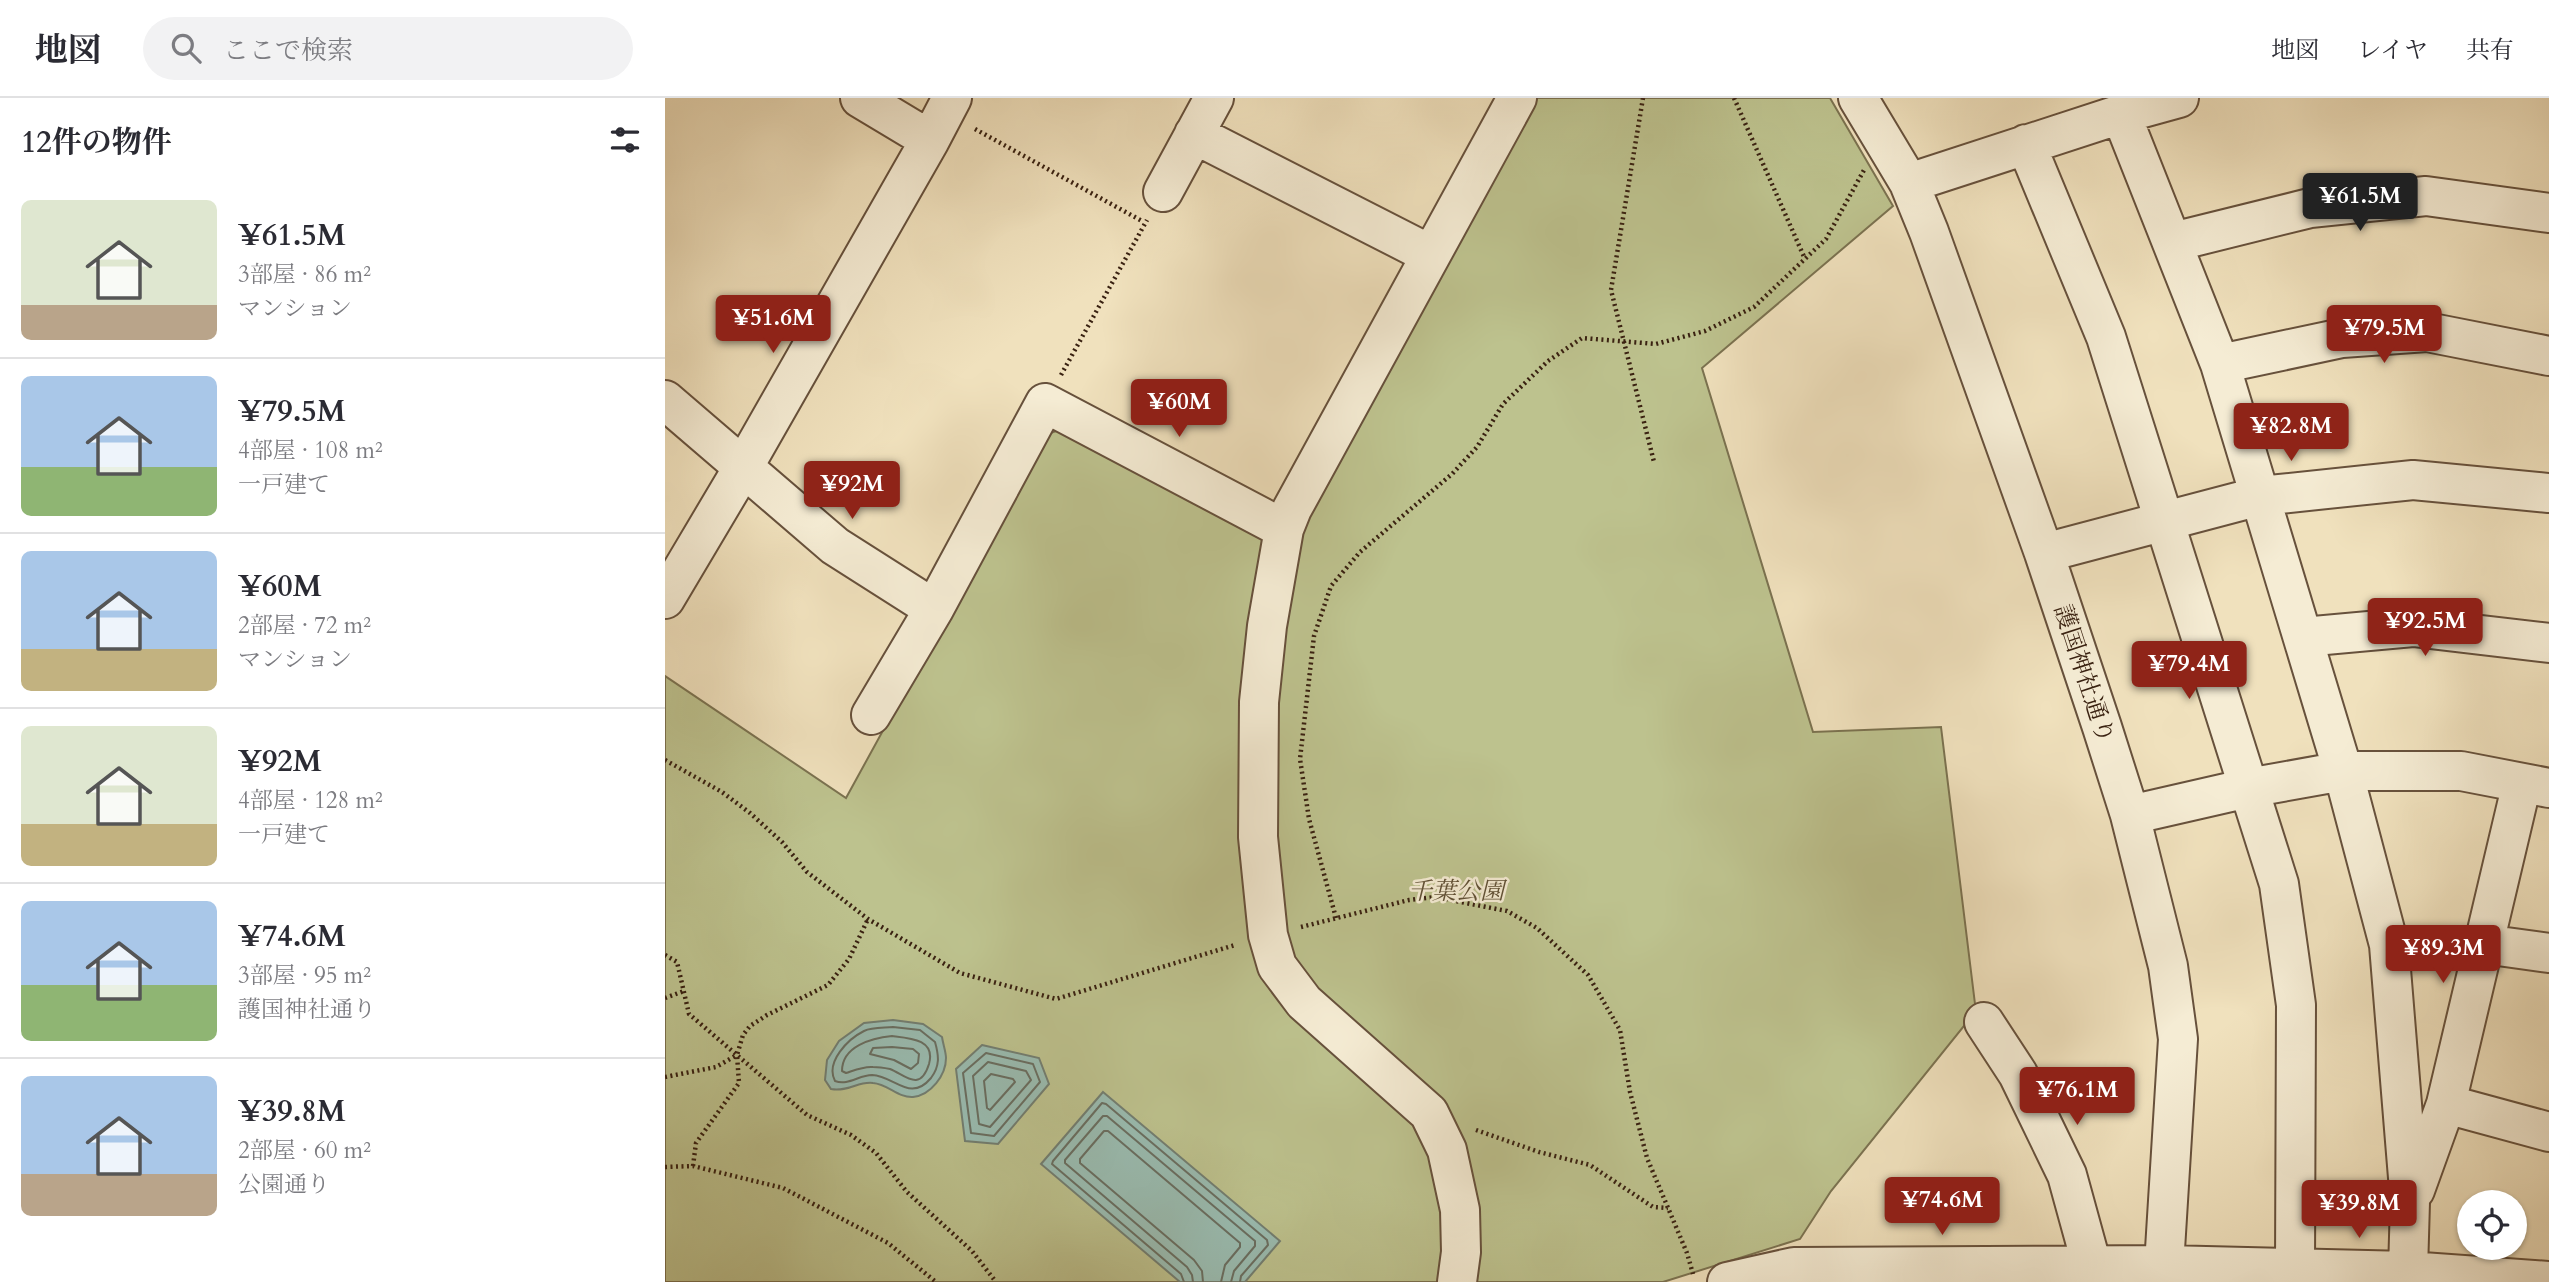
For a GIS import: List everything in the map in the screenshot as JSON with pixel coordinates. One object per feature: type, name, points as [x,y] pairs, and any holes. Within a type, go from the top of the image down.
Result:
[{"type":"street","points":[[667,592],[744,466],[942,117],[860,98]]},
{"type":"street","points":[[1154,208],[1214,98]]},
{"type":"street","points":[[1457,1282],[1461,1252],[1460,1210],[1447,1150],[1429,1113],[1304,1002],[1277,966],[1268,935],[1258,837],[1259,702],[1267,626],[1284,529],[1292,509],[1517,98]]},
{"type":"street","name":"護国神社通り","points":[[1858,98],[1909,183],[1929,232],[2044,553],[2130,815],[2168,966],[2178,1039],[2164,1274]]},
{"type":"street","points":[[1909,183],[2121,114],[2179,98]]},
{"type":"street","points":[[2121,114],[2220,364],[2343,771],[2389,945],[2410,1202],[2408,1271]]},
{"type":"street","points":[[1194,134],[1431,255]]},
{"type":"street","points":[[2026,144],[2106,337],[2279,884],[2296,1004],[2295,1269]]},
{"type":"street","points":[[2173,242],[2310,208],[2425,196],[2549,213]]},
{"type":"street","points":[[2220,364],[2342,338],[2427,332],[2549,356]]},
{"type":"street","points":[[665,400],[835,545],[934,609]]},
{"type":"street","points":[[871,715],[934,609],[1045,403],[1284,529]]},
{"type":"street","points":[[2044,553],[2260,496],[2413,480],[2549,493]]},
{"type":"street","points":[[2303,637],[2413,627],[2549,643]]},
{"type":"street","points":[[2130,815],[2248,788],[2343,771],[2461,771],[2535,785],[2484,944],[2447,1104],[2410,1202]]},
{"type":"street","points":[[2484,944],[2549,953]]},
{"type":"street","points":[[1984,1022],[2018,1074],[2067,1175],[2092,1266]]},
{"type":"street","points":[[2447,1104],[2549,1132]]},
{"type":"street","points":[[1727,1282],[1794,1267],[2092,1266],[2164,1274],[2295,1269],[2408,1271],[2549,1281]]},
{"type":"path","points":[[1643,98],[1611,290],[1654,463]]},
{"type":"path","points":[[1734,98],[1805,259]]},
{"type":"path","points":[[942,117],[1154,208],[1045,403]]},
{"type":"path","points":[[1336,918],[1309,820],[1300,759],[1314,636],[1331,586],[1360,552],[1452,474],[1477,447],[1503,404],[1548,361],[1582,338],[1656,344],[1705,331],[1754,307],[1826,239],[1868,163],[1886,145]]},
{"type":"path","points":[[665,760],[722,792],[750,813],[782,842],[807,872],[868,919],[960,973],[1056,999],[1268,935],[1409,900],[1435,897],[1507,911],[1537,928],[1588,975],[1620,1030],[1630,1092],[1647,1158],[1687,1253],[1696,1282]]},
{"type":"path","points":[[692,1166],[696,1143],[739,1083],[737,1055],[743,1035],[750,1026],[767,1015],[828,985],[849,960],[868,919]]},
{"type":"path","points":[[665,955],[677,962],[689,1014],[807,1115],[851,1135],[876,1153],[907,1192],[972,1251],[996,1282]]},
{"type":"path","points":[[665,998],[684,991]]},
{"type":"path","points":[[665,1077],[716,1067],[737,1055]]},
{"type":"path","points":[[1429,1113],[1539,1152],[1590,1165],[1653,1207],[1668,1209]]},
{"type":"path","points":[[665,1167],[692,1166],[783,1188],[888,1243],[936,1282]]},
{"type":"green space","name":"千葉公園","points":[[1537,98],[1830,98],[1893,206],[1702,368],[1813,732],[1941,727],[1975,1004],[1968,1021],[1831,1191],[1800,1239],[1663,1282],[665,1282],[665,676],[846,798],[1045,435],[1073,425],[1300,534],[1462,227]]},
{"type":"water","points":[[893,1020],[923,1024],[942,1037],[945,1064],[936,1083],[926,1092],[913,1097],[873,1083],[831,1089],[825,1080],[827,1060],[839,1041],[864,1023]]},
{"type":"water","points":[[982,1045],[1039,1058],[1049,1084],[998,1144],[965,1141],[956,1069]]},
{"type":"water","points":[[1103,1092],[1280,1241],[1245,1282],[1180,1282],[1041,1164]]}]
